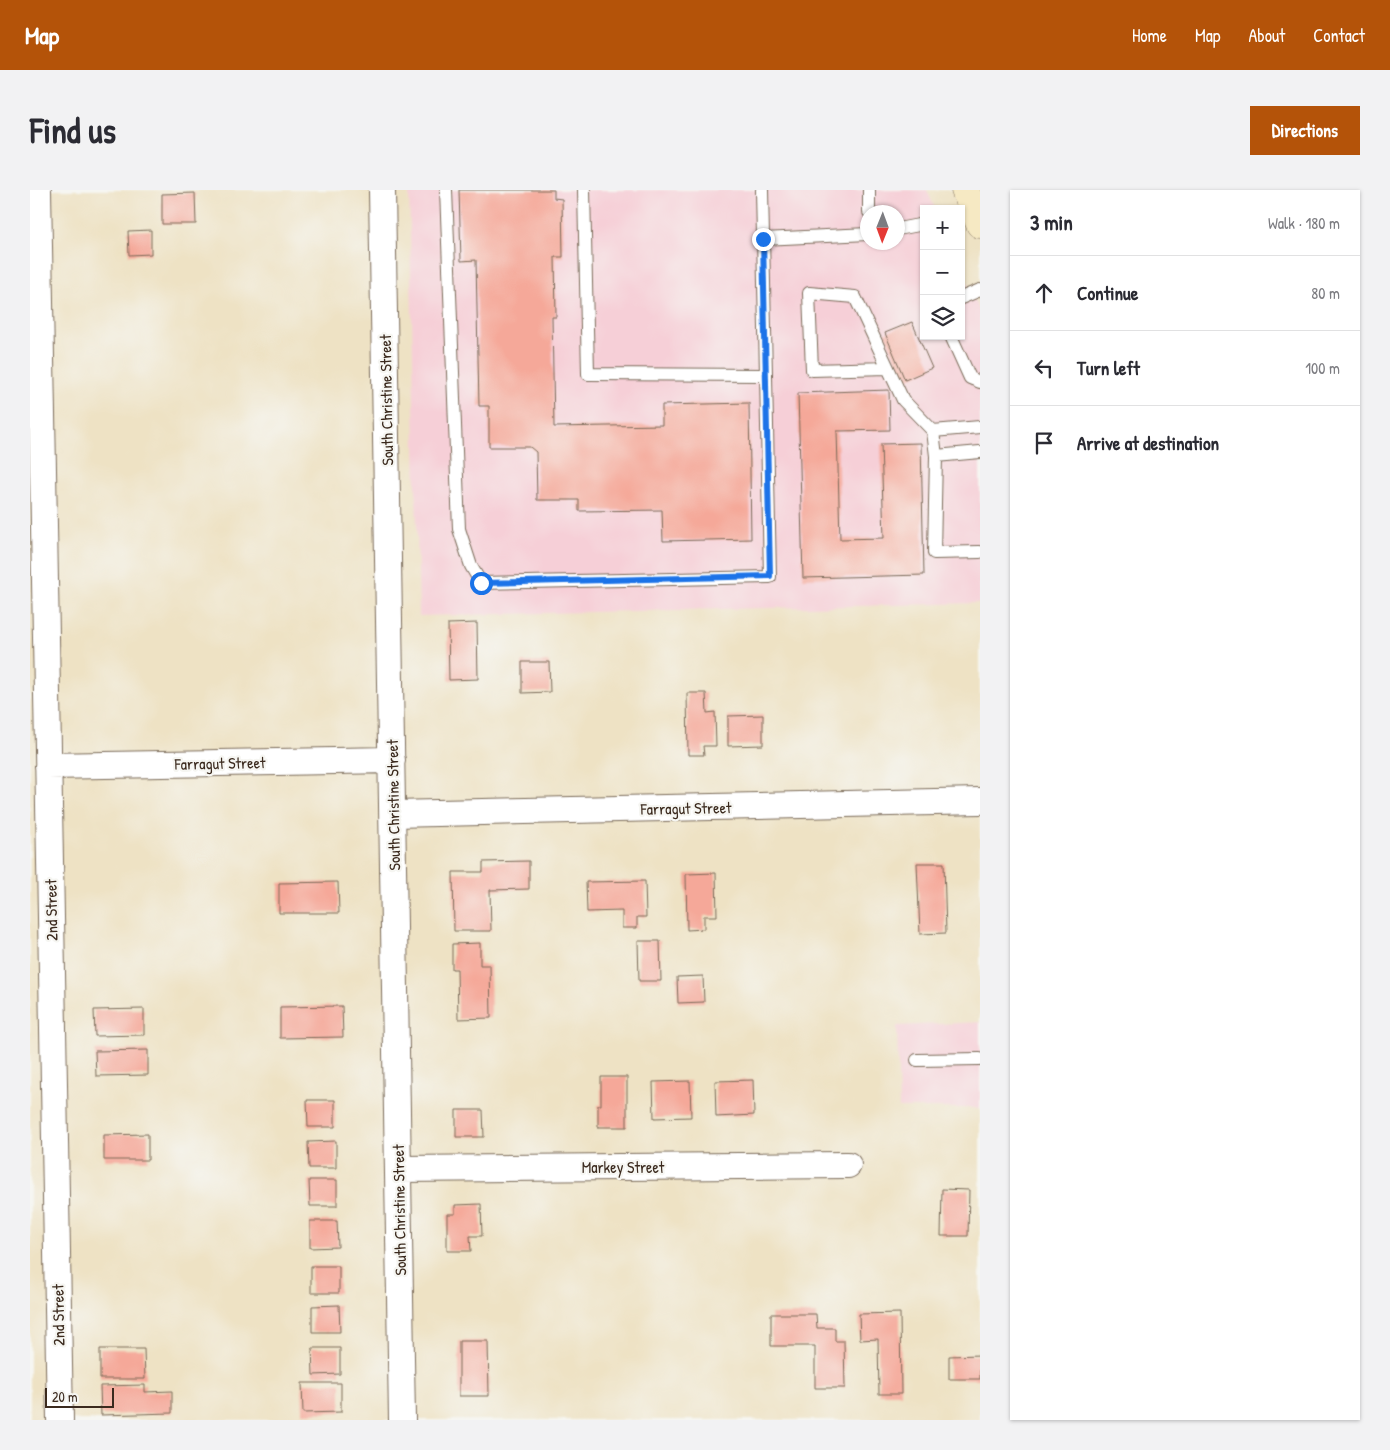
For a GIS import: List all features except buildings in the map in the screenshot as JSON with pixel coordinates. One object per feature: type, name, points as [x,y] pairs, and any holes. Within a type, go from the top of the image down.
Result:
[{"type":"street","name":"2nd Street","points":[[38,190],[48,766],[40,817],[60,1420]]},
{"type":"street","name":"South Christine Street","points":[[382,190],[402,1420]]},
{"type":"street","name":"Farragut Street","points":[[48,766],[392,760]]},
{"type":"street","name":"Farragut Street","points":[[393,814],[980,801]]},
{"type":"street","name":"Markey Street","points":[[398,1169],[848,1165]]},
{"type":"lane","points":[[446,190],[459,529],[471,566],[481,583],[770,576],[762,190]]},
{"type":"lane","points":[[584,190],[588,374],[766,374]]},
{"type":"lane","points":[[869,190],[869,205]]},
{"type":"lane","points":[[905,228],[920,225]]},
{"type":"lane","points":[[763,239],[860,234]]},
{"type":"lane","points":[[965,296],[980,290]]},
{"type":"lane","points":[[888,368],[812,370],[809,293],[855,296],[903,400],[933,431],[936,456],[934,553],[980,552]]},
{"type":"lane","points":[[953,340],[970,378],[980,382]]},
{"type":"lane","points":[[933,431],[980,427]]},
{"type":"lane","points":[[936,456],[980,452]]},
{"type":"lane","points":[[916,1060],[980,1059]]},
{"type":"shaded area","points":[[409,190],[927,190],[933,205],[920,205],[920,340],[965,340],[965,277],[980,312],[980,603],[419,616]]},
{"type":"shaded area","points":[[980,1022],[980,1108],[899,1108],[897,1026]]},
{"type":"route","points":[[481,583],[770,576],[763,239]]}]
